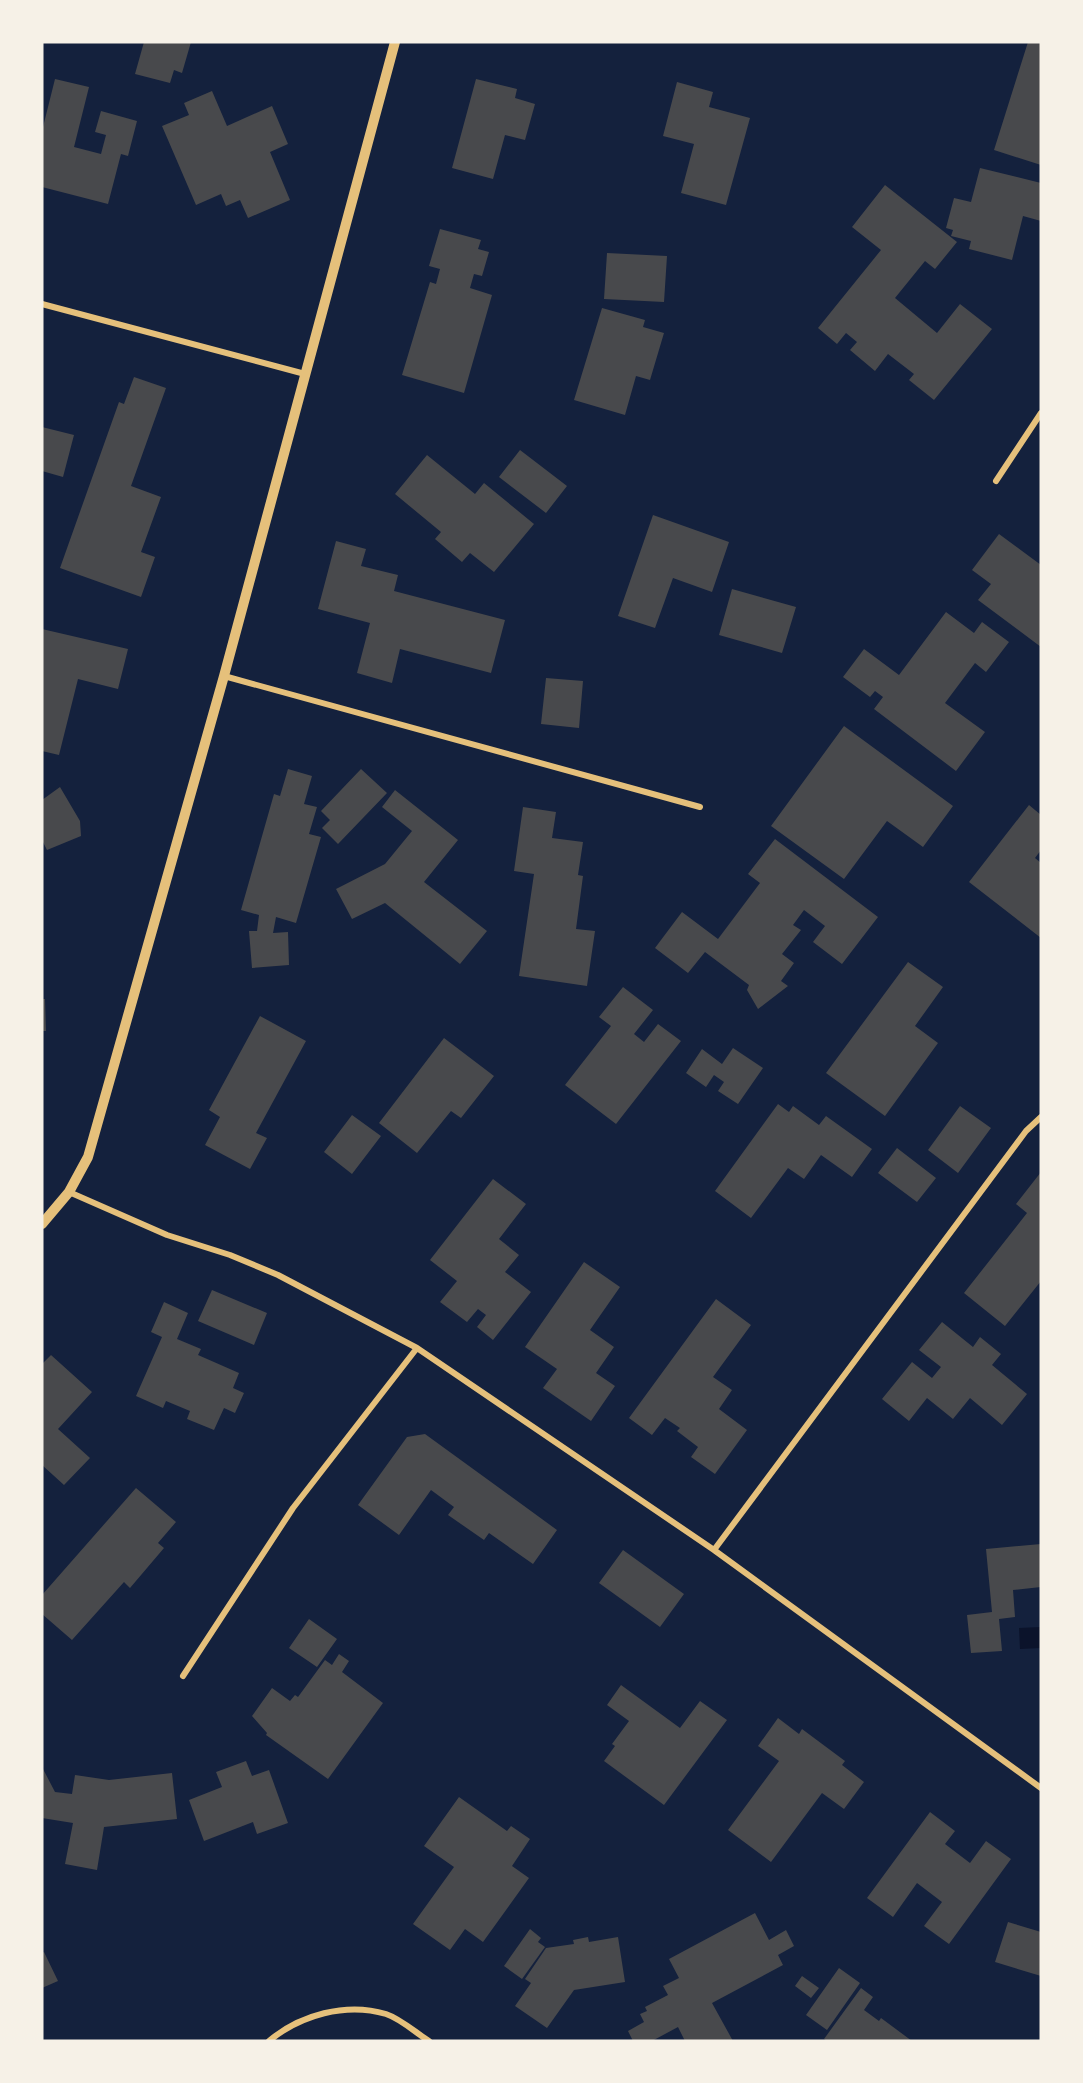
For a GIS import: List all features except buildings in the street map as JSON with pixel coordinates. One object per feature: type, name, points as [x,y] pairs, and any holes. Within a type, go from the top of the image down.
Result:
[{"type":"street","points":[[42,1224],[69,1192],[88,1157],[224,676],[395,42]]},
{"type":"street","points":[[42,304],[305,374]]},
{"type":"street","points":[[996,480],[1041,413]]},
{"type":"street","points":[[224,676],[700,807]]},
{"type":"street","points":[[714,1550],[1026,1131],[1041,1117]]},
{"type":"street","points":[[69,1192],[167,1235],[230,1255],[278,1275],[417,1348],[714,1550],[1039,1785]]},
{"type":"street","points":[[183,1676],[293,1508],[417,1348]]},
{"type":"street","points":[[269,2041],[285,2028],[319,2014],[358,2009],[387,2015],[429,2041]]},
{"type":"water","points":[[1041,1627],[1041,1648],[1020,1649],[1019,1628]]}]
